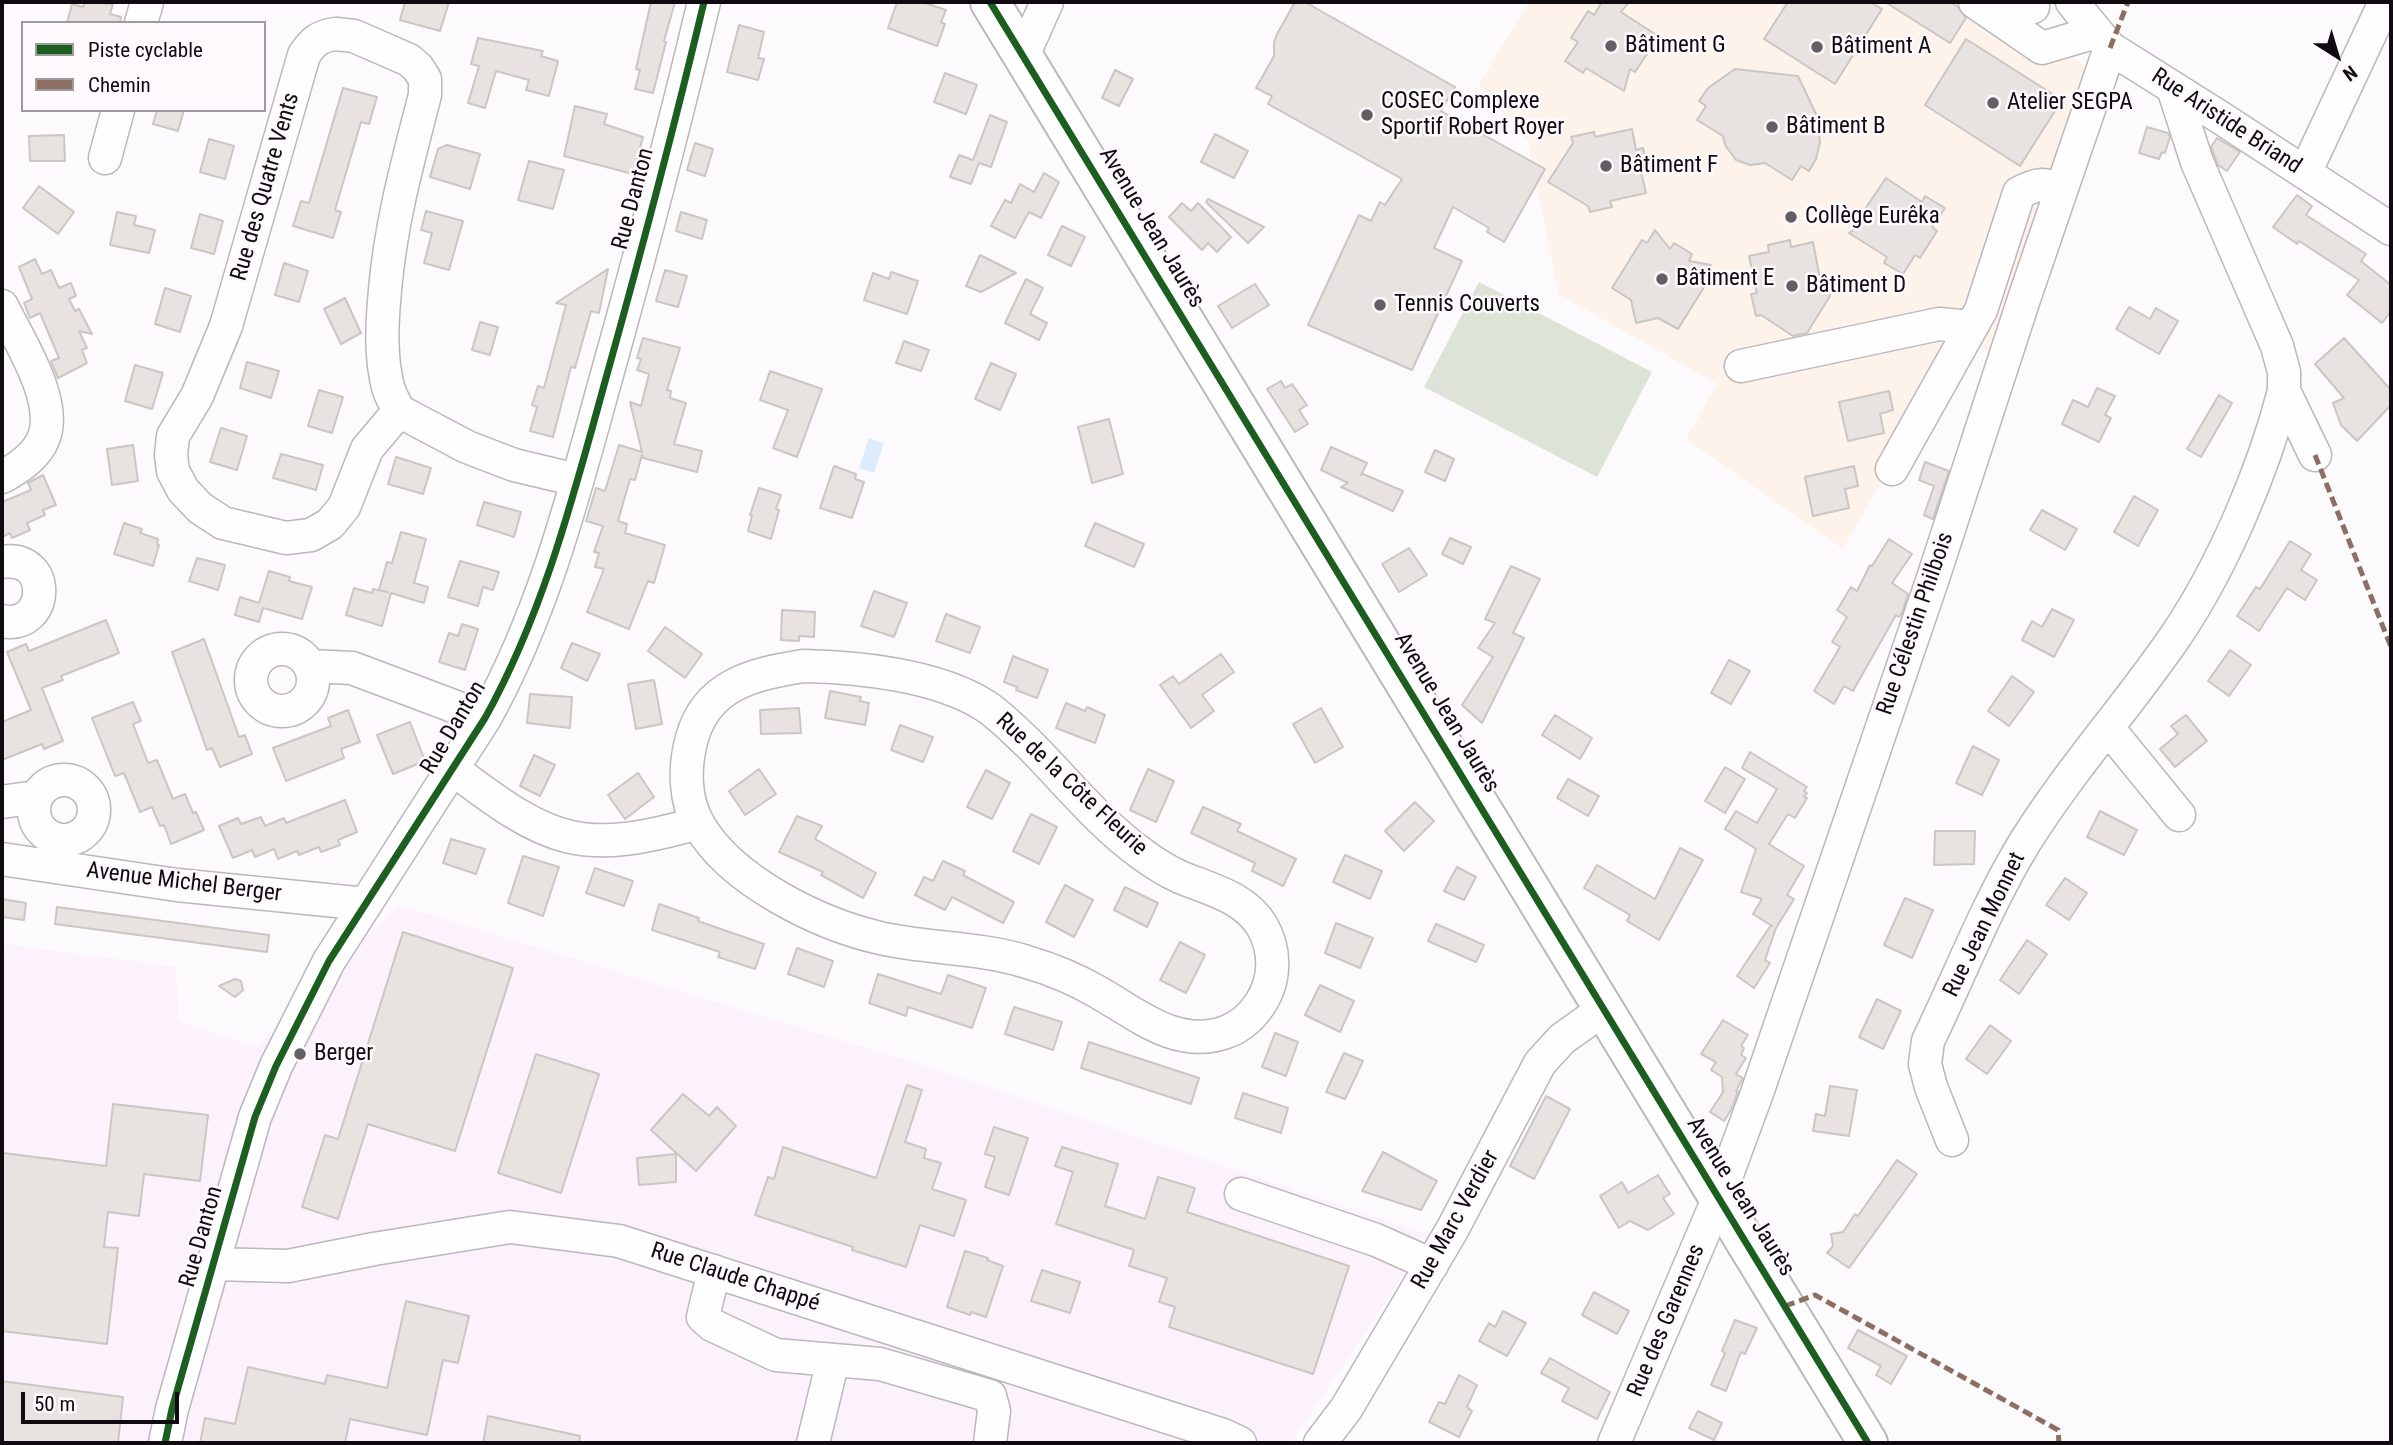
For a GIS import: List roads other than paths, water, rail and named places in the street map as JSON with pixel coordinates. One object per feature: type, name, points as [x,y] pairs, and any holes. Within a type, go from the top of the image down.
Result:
[{"type":"main road","name":"Avenue Jean Jaurès","points":[[990,2],[1868,1443]]},
{"type":"street","points":[[142,21],[147,2]]},
{"type":"street","name":"Rue Danton","points":[[165,1443],[172,1409],[255,1117],[276,1066],[329,961],[485,718],[540,602],[627,301],[704,2]]},
{"type":"street","points":[[1023,56],[1047,2]]},
{"type":"street","name":"Rue Aristide Briand","points":[[2072,2],[2103,40],[2391,229]]},
{"type":"street","points":[[2305,173],[2385,2]]},
{"type":"street","points":[[1984,7],[2033,6]]},
{"type":"street","points":[[1984,7],[2042,48],[2103,40]]},
{"type":"street","name":"Rue des Quatre Vents","points":[[323,36],[355,36],[409,60],[425,79],[425,95],[396,207],[388,255],[382,322],[388,388],[399,411],[368,449],[344,507],[330,524],[311,535],[286,538],[223,523],[200,508],[183,490],[173,471],[173,436],[197,396],[226,326],[304,55],[313,42],[323,36]]},
{"type":"street","name":"Rue Célestin Philbois","points":[[1718,1199],[1757,1093],[2061,191],[2103,40]]},
{"type":"street","points":[[2173,88],[2197,162],[2277,346],[2284,372],[2284,391],[2315,455]]},
{"type":"street","points":[[105,158],[117,112]]},
{"type":"street","points":[[2197,162],[2202,139],[2218,116]]},
{"type":"street","points":[[1892,469],[1981,310],[2019,193],[2044,184],[2061,191]]},
{"type":"street","points":[[2,307],[34,371],[44,398],[47,418],[45,436],[38,450],[27,462],[2,477]]},
{"type":"street","points":[[1741,366],[1939,324],[1971,327]]},
{"type":"street","name":"Rue Jean Monnet","points":[[1952,1140],[1925,1064],[1928,1041],[2003,880],[2064,784],[2176,636],[2211,576],[2270,439],[2284,391]]},
{"type":"street","points":[[399,411],[467,447],[502,460],[577,480]]},
{"type":"street","points":[[2,562],[13,561],[30,569],[36,576],[40,595],[32,612],[24,618],[2,621]]},
{"type":"street","points":[[310,666],[352,668],[485,718]]},
{"type":"street","name":"Rue de la Côte Fleurie","points":[[803,666],[874,670],[922,681],[983,704],[1139,852],[1178,876],[1220,892],[1247,908],[1261,923],[1273,955],[1267,992],[1248,1019],[1232,1030],[1198,1038],[1180,1036],[1163,1030],[1092,988],[1029,962],[1006,956],[878,938],[805,913],[769,892],[728,859],[698,823],[687,793],[689,746],[696,722],[709,704],[729,687],[753,675],[803,666]]},
{"type":"street","points":[[2108,728],[2179,815]]},
{"type":"street","points":[[454,770],[516,815],[566,838],[591,842],[621,841],[656,835],[698,823]]},
{"type":"street","points":[[2,802],[36,797]]},
{"type":"street","name":"Avenue Michel Berger","points":[[2,859],[177,885],[366,904]]},
{"type":"street","name":"Rue Marc Verdier","points":[[1320,1443],[1346,1409],[1432,1265],[1541,1063],[1562,1039],[1604,1009]]},
{"type":"street","points":[[1241,1194],[1376,1240],[1432,1265]]},
{"type":"street","name":"Rue des Garennes","points":[[1614,1443],[1718,1199]]},
{"type":"street","name":"Rue Claude Chappé","points":[[214,1264],[288,1266],[510,1227],[619,1241],[1223,1434],[1240,1443]]},
{"type":"street","points":[[714,1271],[703,1317],[712,1325],[776,1355],[880,1364],[990,1396],[994,1411],[990,1443]]},
{"type":"street","points":[[813,1443],[833,1360]]},
{"type":"water","points":[[869,438],[884,443],[874,473],[859,468]]},
{"type":"place","name":"Bâtiment G","points":[[1611,46]]},
{"type":"place","name":"Bâtiment A","points":[[1817,47]]},
{"type":"place","name":"Atelier SEGPA","points":[[1993,103]]},
{"type":"place","name":"COSEC Complexe Sportif Robert Royer","points":[[1367,115]]},
{"type":"place","name":"Bâtiment B","points":[[1772,127]]},
{"type":"place","name":"Bâtiment F","points":[[1606,166]]},
{"type":"place","name":"Collège Eurêka","points":[[1791,217]]},
{"type":"place","name":"Bâtiment E","points":[[1662,279]]},
{"type":"place","name":"Bâtiment D","points":[[1792,286]]},
{"type":"place","name":"Tennis Couverts","points":[[1380,305]]},
{"type":"place","name":"Berger","points":[[300,1054]]}]
